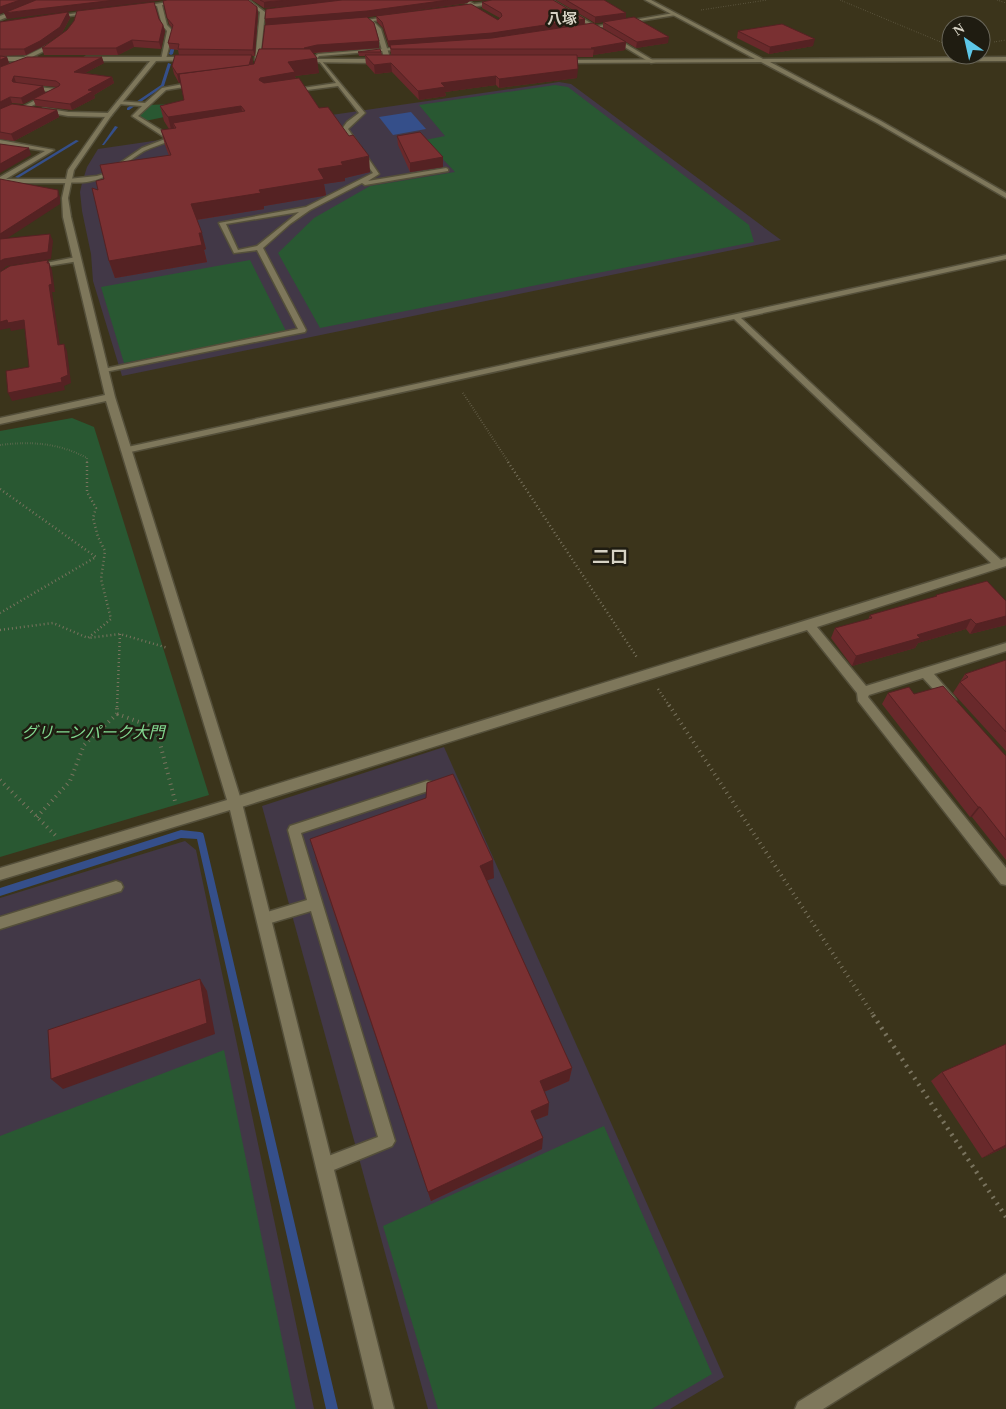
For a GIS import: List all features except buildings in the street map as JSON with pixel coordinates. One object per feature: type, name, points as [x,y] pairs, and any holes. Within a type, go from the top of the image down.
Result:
[{"type":"street","points":[[0,18],[46,0]]},
{"type":"street","points":[[134,7],[191,0]]},
{"type":"street","points":[[246,0],[263,12],[272,11]]},
{"type":"street","points":[[464,0],[481,11]]},
{"type":"street","points":[[464,7],[510,0]]},
{"type":"street","points":[[549,0],[653,62]]},
{"type":"street","points":[[647,0],[879,122],[1006,196]]},
{"type":"street","points":[[159,4],[165,25],[170,31],[170,36],[159,59],[108,115],[79,156],[68,181],[65,198],[66,208],[76,259],[110,397],[235,803],[384,1409]]},
{"type":"street","points":[[46,18],[76,16],[102,11]]},
{"type":"street","points":[[258,60],[263,12]]},
{"type":"street","points":[[361,14],[378,30],[388,61]]},
{"type":"street","points":[[360,21],[399,16]]},
{"type":"street","points":[[0,24],[9,23]]},
{"type":"street","points":[[261,29],[270,28]]},
{"type":"street","points":[[0,71],[61,41]]},
{"type":"street","points":[[0,59],[44,59]]},
{"type":"street","points":[[74,59],[202,60]]},
{"type":"street","points":[[552,62],[1006,59]]},
{"type":"street","points":[[249,60],[268,60]]},
{"type":"street","points":[[296,60],[397,61]]},
{"type":"street","points":[[23,107],[68,114],[108,115]]},
{"type":"street","points":[[167,136],[177,135]]},
{"type":"street","points":[[0,142],[50,150],[0,180]]},
{"type":"street","points":[[0,180],[32,182],[68,181]]},
{"type":"street","points":[[126,450],[1006,257]]},
{"type":"street","points":[[28,267],[76,259]]},
{"type":"street","points":[[0,874],[235,803],[1003,563],[735,316]]},
{"type":"street","points":[[0,421],[110,397]]},
{"type":"street","points":[[809,625],[863,692],[862,698],[1006,879]]},
{"type":"street","points":[[863,692],[1006,647]]},
{"type":"street","points":[[925,672],[956,707]]},
{"type":"street","points":[[805,1409],[1006,1283]]},
{"type":"lane","points":[[576,30],[674,14]]},
{"type":"lane","points":[[313,60],[318,55],[414,48]]},
{"type":"lane","points":[[256,70],[258,60]]},
{"type":"lane","points":[[308,209],[222,223],[236,252],[259,248],[288,223],[308,209],[376,174],[345,129],[349,123],[362,113],[321,60]]},
{"type":"lane","points":[[68,181],[92,179],[106,174],[144,149],[168,140],[167,136],[135,116],[164,89],[203,83]]},
{"type":"lane","points":[[285,91],[340,84]]},
{"type":"lane","points":[[18,86],[57,91],[23,107]]},
{"type":"lane","points":[[120,102],[145,105]]},
{"type":"lane","points":[[356,185],[446,170]]},
{"type":"lane","points":[[103,371],[302,330],[259,248]]},
{"type":"lane","points":[[324,1166],[387,1141],[294,830],[427,786]]},
{"type":"lane","points":[[0,923],[116,887]]},
{"type":"lane","points":[[264,919],[315,904]]},
{"type":"path","points":[[674,14],[767,0]]},
{"type":"path","points":[[840,0],[941,43]]},
{"type":"path","points":[[997,0],[1006,3]]},
{"type":"path","points":[[453,377],[1006,1217]]},
{"type":"path","points":[[0,445],[20,442],[50,445],[73,450],[87,458],[87,492],[96,508],[93,518],[105,551],[101,579],[111,619],[88,638]]},
{"type":"path","points":[[0,489],[96,557],[0,613]]},
{"type":"path","points":[[0,630],[54,623],[88,638],[120,634],[189,654]]},
{"type":"path","points":[[37,817],[70,781],[84,745],[117,714],[120,634]]},
{"type":"path","points":[[117,714],[156,728],[180,819]]},
{"type":"path","points":[[0,780],[72,852]]},
{"type":"shaded area","points":[[559,82],[571,84],[781,240],[122,376],[93,281],[91,254],[82,211],[80,192],[82,183],[87,167],[98,149]]},
{"type":"shaded area","points":[[444,747],[724,1377],[670,1409],[428,1409],[262,806]]},
{"type":"shaded area","points":[[185,841],[196,850],[314,1409],[0,1409],[0,898]]},
{"type":"green space","points":[[555,85],[568,87],[749,225],[754,242],[320,328],[278,253],[314,218],[370,186],[455,172],[425,140],[445,136],[419,105]]},
{"type":"green space","points":[[197,103],[213,107],[145,121],[138,116],[148,105]]},
{"type":"green space","points":[[250,260],[286,331],[124,363],[101,287]]},
{"type":"green space","name":"グリーンパーク大門","points":[[72,418],[94,427],[209,795],[0,857],[0,431]]},
{"type":"green space","points":[[224,1050],[296,1409],[0,1409],[0,1136]]},
{"type":"green space","points":[[604,1126],[712,1374],[652,1409],[438,1409],[383,1226]]},
{"type":"water","points":[[411,112],[426,129],[393,135],[379,117]]},
{"type":"waterway","points":[[171,54],[175,39]]},
{"type":"waterway","points":[[128,109],[163,85],[169,64]]},
{"type":"waterway","points":[[103,144],[116,127]]},
{"type":"waterway","points":[[17,177],[77,141]]},
{"type":"waterway","points":[[0,892],[181,834],[200,836],[332,1409]]},
{"type":"district","name":"八塚","points":[[562,19]]},
{"type":"district","name":"二口","points":[[610,557]]}]
